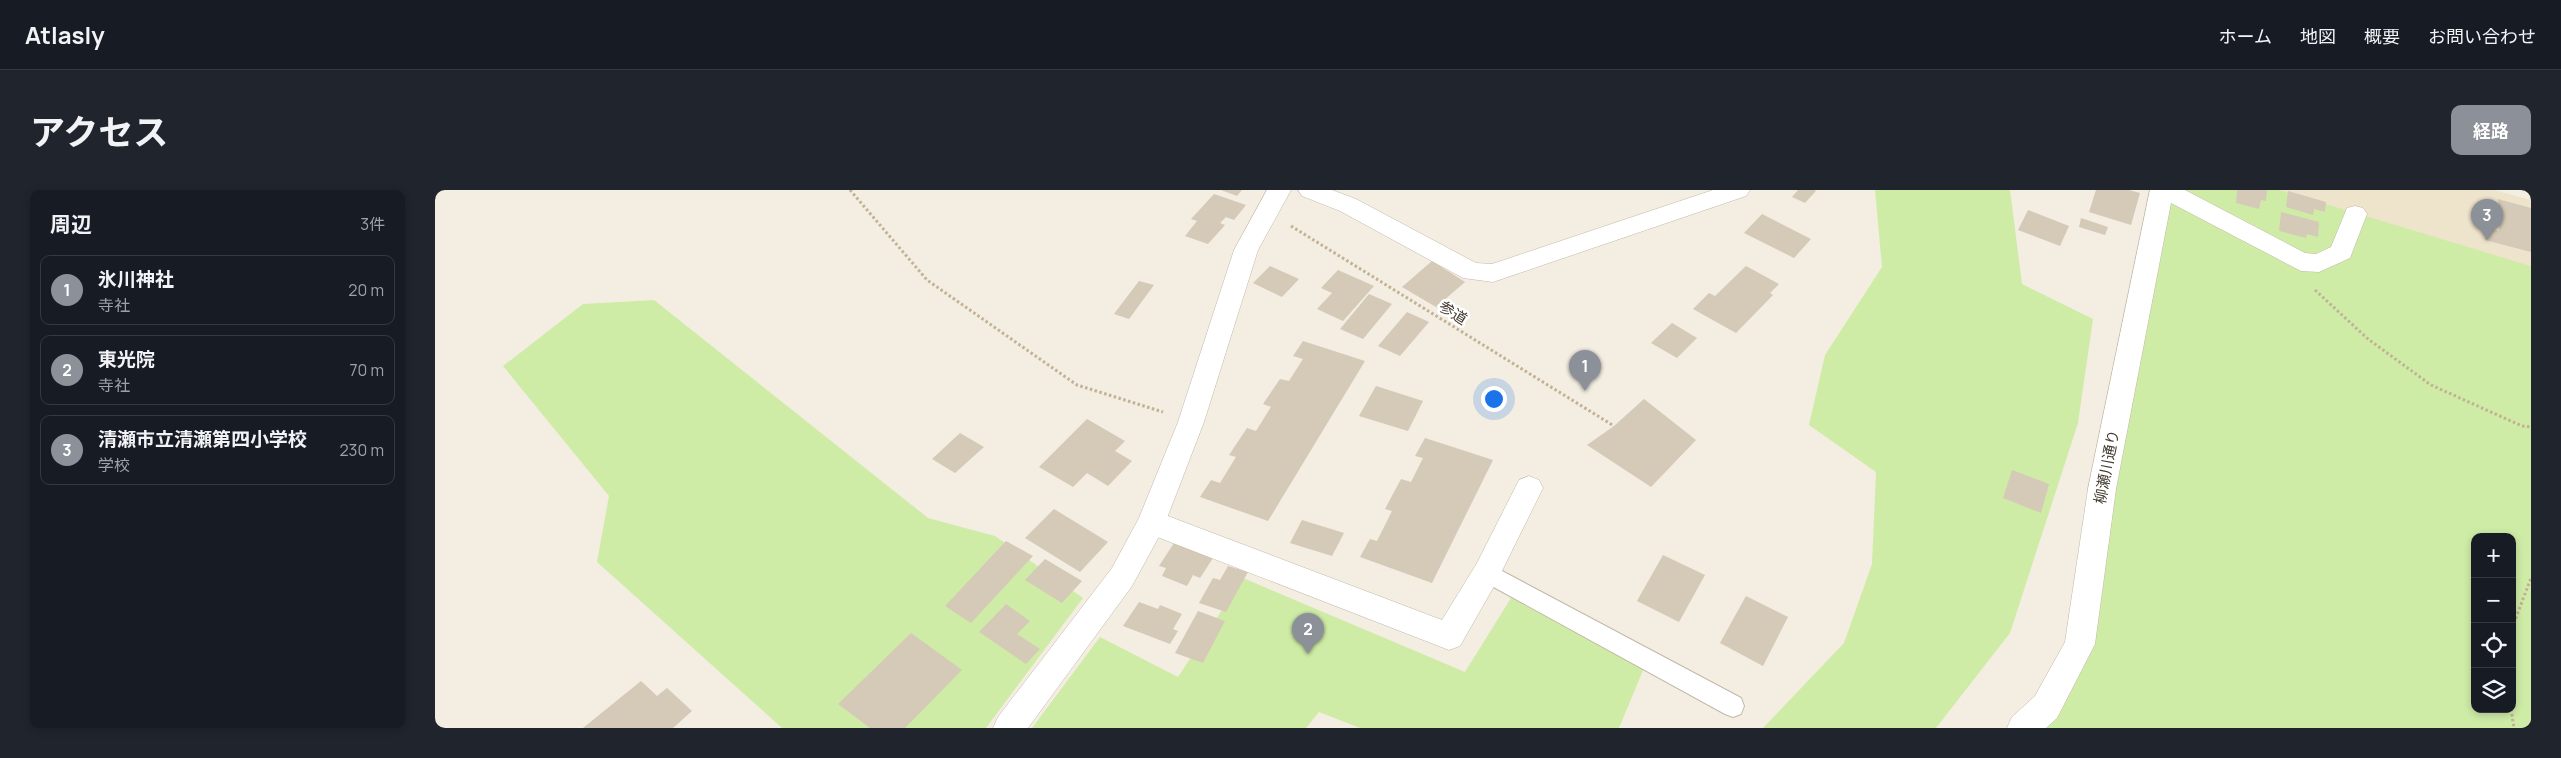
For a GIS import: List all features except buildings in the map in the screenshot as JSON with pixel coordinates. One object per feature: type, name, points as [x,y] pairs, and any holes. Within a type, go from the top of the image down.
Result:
[{"type":"street","points":[[1009,728],[1122,577],[1152,522],[1191,422],[1246,250],[1279,190]]},
{"type":"street","points":[[1310,190],[1348,205],[1472,272],[1493,273],[1738,190]]},
{"type":"street","name":"柳瀬川通り","points":[[2023,728],[2046,708],[2080,644],[2102,489],[2162,190]]},
{"type":"street","points":[[2166,190],[2301,262],[2319,263],[2341,252],[2355,214]]},
{"type":"street","points":[[1152,522],[1449,636],[1487,572],[1529,488]]},
{"type":"lane","points":[[1487,572],[1733,706]]},
{"type":"path","points":[[850,190],[927,280],[1077,385],[1191,422]]},
{"type":"path","name":"参道","points":[[1288,224],[1614,426]]},
{"type":"path","points":[[2301,262],[2315,290],[2368,339],[2431,385],[2522,426],[2531,427]]},
{"type":"path","points":[[2514,623],[2531,578]]},
{"type":"path","points":[[2512,713],[2514,728]]},
{"type":"shaded area","points":[[2274,190],[2494,190],[2531,200],[2531,266]]},
{"type":"green space","points":[[1875,190],[2010,190],[2022,284],[2093,319],[2078,423],[2010,633],[1936,728],[1763,728],[1844,643],[1872,564],[1876,472],[1809,425],[1825,355],[1882,267]]},
{"type":"green space","points":[[2162,190],[2279,190],[2531,266],[2531,728],[2023,728],[2080,644]]},
{"type":"green space","points":[[654,300],[928,518],[995,536],[1083,598],[986,728],[782,728],[597,562],[609,496],[503,366],[583,304]]},
{"type":"green space","points":[[1243,578],[1465,672],[1511,598],[1644,668],[1619,728],[1360,728],[1319,712],[1306,728],[1032,728],[1100,637],[1178,677]]},
{"type":"place","name":"清瀬市立清瀬第四小学校","points":[[2487,240]]},
{"type":"place","name":"氷川神社","points":[[1585,391]]},
{"type":"place","name":"東光院","points":[[1308,654]]}]
